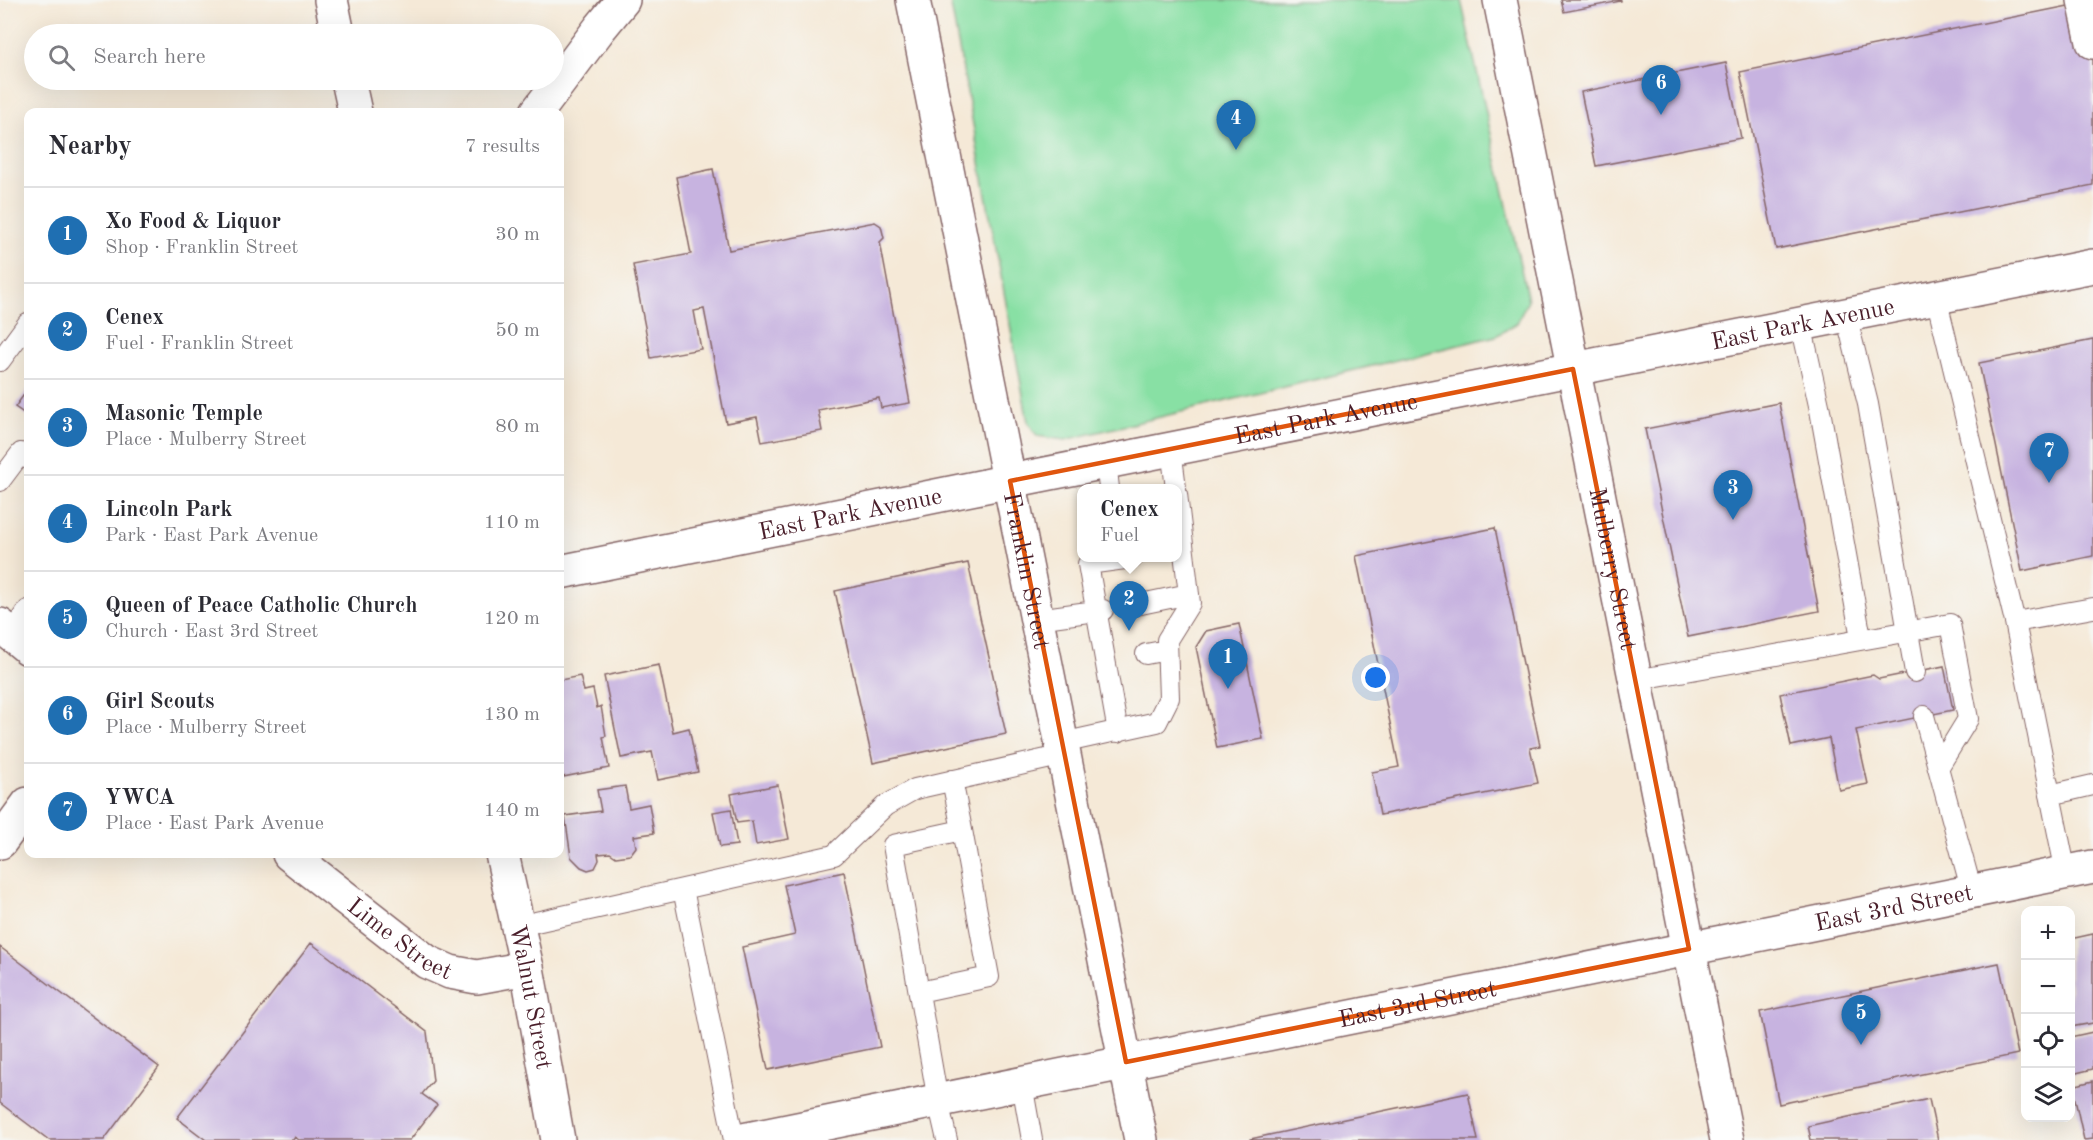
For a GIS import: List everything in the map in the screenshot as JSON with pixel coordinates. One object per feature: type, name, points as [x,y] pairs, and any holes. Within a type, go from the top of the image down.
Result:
[{"type":"street","points":[[331,0],[336,24]]},
{"type":"street","points":[[564,69],[598,14],[623,0]]},
{"type":"street","name":"Franklin Street","points":[[914,0],[1141,1140]]},
{"type":"street","name":"Mulberry Street","points":[[1500,0],[1727,1140]]},
{"type":"street","points":[[2085,0],[2093,42]]},
{"type":"street","points":[[350,90],[354,108]]},
{"type":"street","points":[[539,108],[551,90]]},
{"type":"street","name":"East Park Avenue","points":[[564,571],[1010,481],[1107,475],[1172,449],[2093,266]]},
{"type":"street","points":[[0,842],[24,809]]},
{"type":"street","name":"Lime Street","points":[[294,858],[428,962],[450,972],[477,977],[527,968]]},
{"type":"street","name":"Walnut Street","points":[[503,858],[527,968],[558,1140]]},
{"type":"street","name":"East 3rd Street","points":[[743,1140],[2079,870]]},
{"type":"lane","points":[[1936,297],[2015,622],[2050,795],[2079,870]]},
{"type":"lane","points":[[1846,315],[1868,404],[1915,672]]},
{"type":"lane","points":[[1802,324],[1820,410],[1861,638]]},
{"type":"lane","points":[[0,361],[24,328]]},
{"type":"lane","points":[[1172,449],[1176,484]]},
{"type":"lane","points":[[0,481],[21,453],[24,456]]},
{"type":"lane","points":[[518,926],[834,855],[885,807],[915,789],[1157,722],[1169,698],[1167,640],[1190,603],[1182,561]]},
{"type":"lane","points":[[1099,562],[1088,564],[1100,611],[1118,732]]},
{"type":"lane","points":[[1136,605],[1188,594]]},
{"type":"lane","points":[[2015,622],[2093,608]]},
{"type":"lane","points":[[1037,619],[1100,611]]},
{"type":"lane","points":[[1635,680],[1950,624],[1968,719],[1938,768]]},
{"type":"lane","points":[[1146,654],[1167,650]]},
{"type":"lane","points":[[1924,716],[1972,892]]},
{"type":"lane","points":[[919,992],[989,977],[952,780]]},
{"type":"lane","points":[[2050,795],[2093,785]]},
{"type":"lane","points":[[947,1140],[938,1101],[893,845],[962,830]]},
{"type":"lane","points":[[683,889],[734,1140]]},
{"type":"lane","points":[[1022,1083],[1032,1140]]},
{"type":"highlighted area","points":[[1573,369],[1689,949],[1126,1062],[1010,481]]},
{"type":"green space","points":[[950,0],[1461,0],[1528,300],[1517,323],[1496,336],[1065,440],[1037,436],[1028,422]]},
{"type":"building","points":[[1561,0],[1621,0],[1621,1],[1564,12]]},
{"type":"building","points":[[2093,1],[2093,185],[1776,249],[1740,72]]},
{"type":"building","points":[[1726,63],[1741,138],[1596,166],[1581,92]]},
{"type":"building","points":[[713,169],[729,250],[875,222],[881,226],[884,238],[880,242],[910,403],[881,408],[879,398],[818,410],[822,431],[762,442],[757,417],[726,423],[704,309],[694,311],[701,349],[651,358],[633,265],[691,254],[676,177]]},
{"type":"building","points":[[2093,340],[2093,556],[2022,571],[1979,363]]},
{"type":"building","points":[[24,395],[24,413],[15,407]]},
{"type":"building","points":[[1779,403],[1819,611],[1688,637],[1645,429]]},
{"type":"building","points":[[1495,528],[1540,746],[1530,748],[1538,783],[1380,815],[1372,772],[1399,767],[1356,556]]},
{"type":"building","points":[[968,563],[1006,734],[873,763],[835,591]]},
{"type":"building","points":[[1239,624],[1263,739],[1217,748],[1196,647],[1206,631]]},
{"type":"building","points":[[659,665],[673,732],[689,728],[698,772],[658,780],[652,752],[621,758],[604,676]]},
{"type":"building","points":[[1944,666],[1953,710],[1856,730],[1868,784],[1839,790],[1829,738],[1791,746],[1780,694],[1873,675],[1879,679]]},
{"type":"building","points":[[580,676],[584,691],[593,689],[597,708],[601,706],[606,736],[603,737],[609,768],[564,777],[564,679]]},
{"type":"building","points":[[778,785],[789,839],[756,845],[752,821],[737,823],[731,794]]},
{"type":"building","points":[[625,786],[629,808],[649,804],[654,833],[634,836],[636,847],[630,855],[616,857],[610,853],[598,854],[599,860],[595,868],[588,870],[581,867],[571,857],[565,816],[601,811],[597,790]]},
{"type":"building","points":[[731,809],[737,845],[720,847],[713,812]]},
{"type":"building","points":[[844,872],[880,1047],[768,1070],[742,947],[795,935],[784,885]]},
{"type":"building","points":[[2093,934],[2093,1023],[2075,1026],[2075,960],[2075,938]]},
{"type":"building","points":[[311,943],[427,1032],[433,1081],[422,1094],[437,1105],[410,1140],[299,1140],[295,1137],[293,1140],[206,1140],[177,1118]]},
{"type":"building","points":[[0,947],[159,1067],[104,1140],[49,1140],[0,1103]]},
{"type":"building","points":[[1999,963],[2018,1054],[1779,1104],[1760,1012]]},
{"type":"building","points":[[2093,1032],[2093,1069],[2075,1073],[2075,1036]]},
{"type":"building","points":[[2093,1081],[2093,1139],[2084,1140],[2075,1100],[2075,1085]]},
{"type":"building","points":[[1468,1093],[1478,1140],[1250,1140],[1250,1139]]},
{"type":"building","points":[[1929,1099],[1938,1140],[1811,1140],[1808,1126]]},
{"type":"place","name":"Girl Scouts","points":[[1661,115]]},
{"type":"place","name":"Lincoln Park","points":[[1236,150]]},
{"type":"place","name":"YWCA","points":[[2049,483]]},
{"type":"place","name":"Masonic Temple","points":[[1733,520]]},
{"type":"place","name":"Cenex","points":[[1129,631]]},
{"type":"place","name":"Xo Food & Liquor","points":[[1228,689]]},
{"type":"place","name":"Queen of Peace Catholic Church","points":[[1861,1045]]}]
